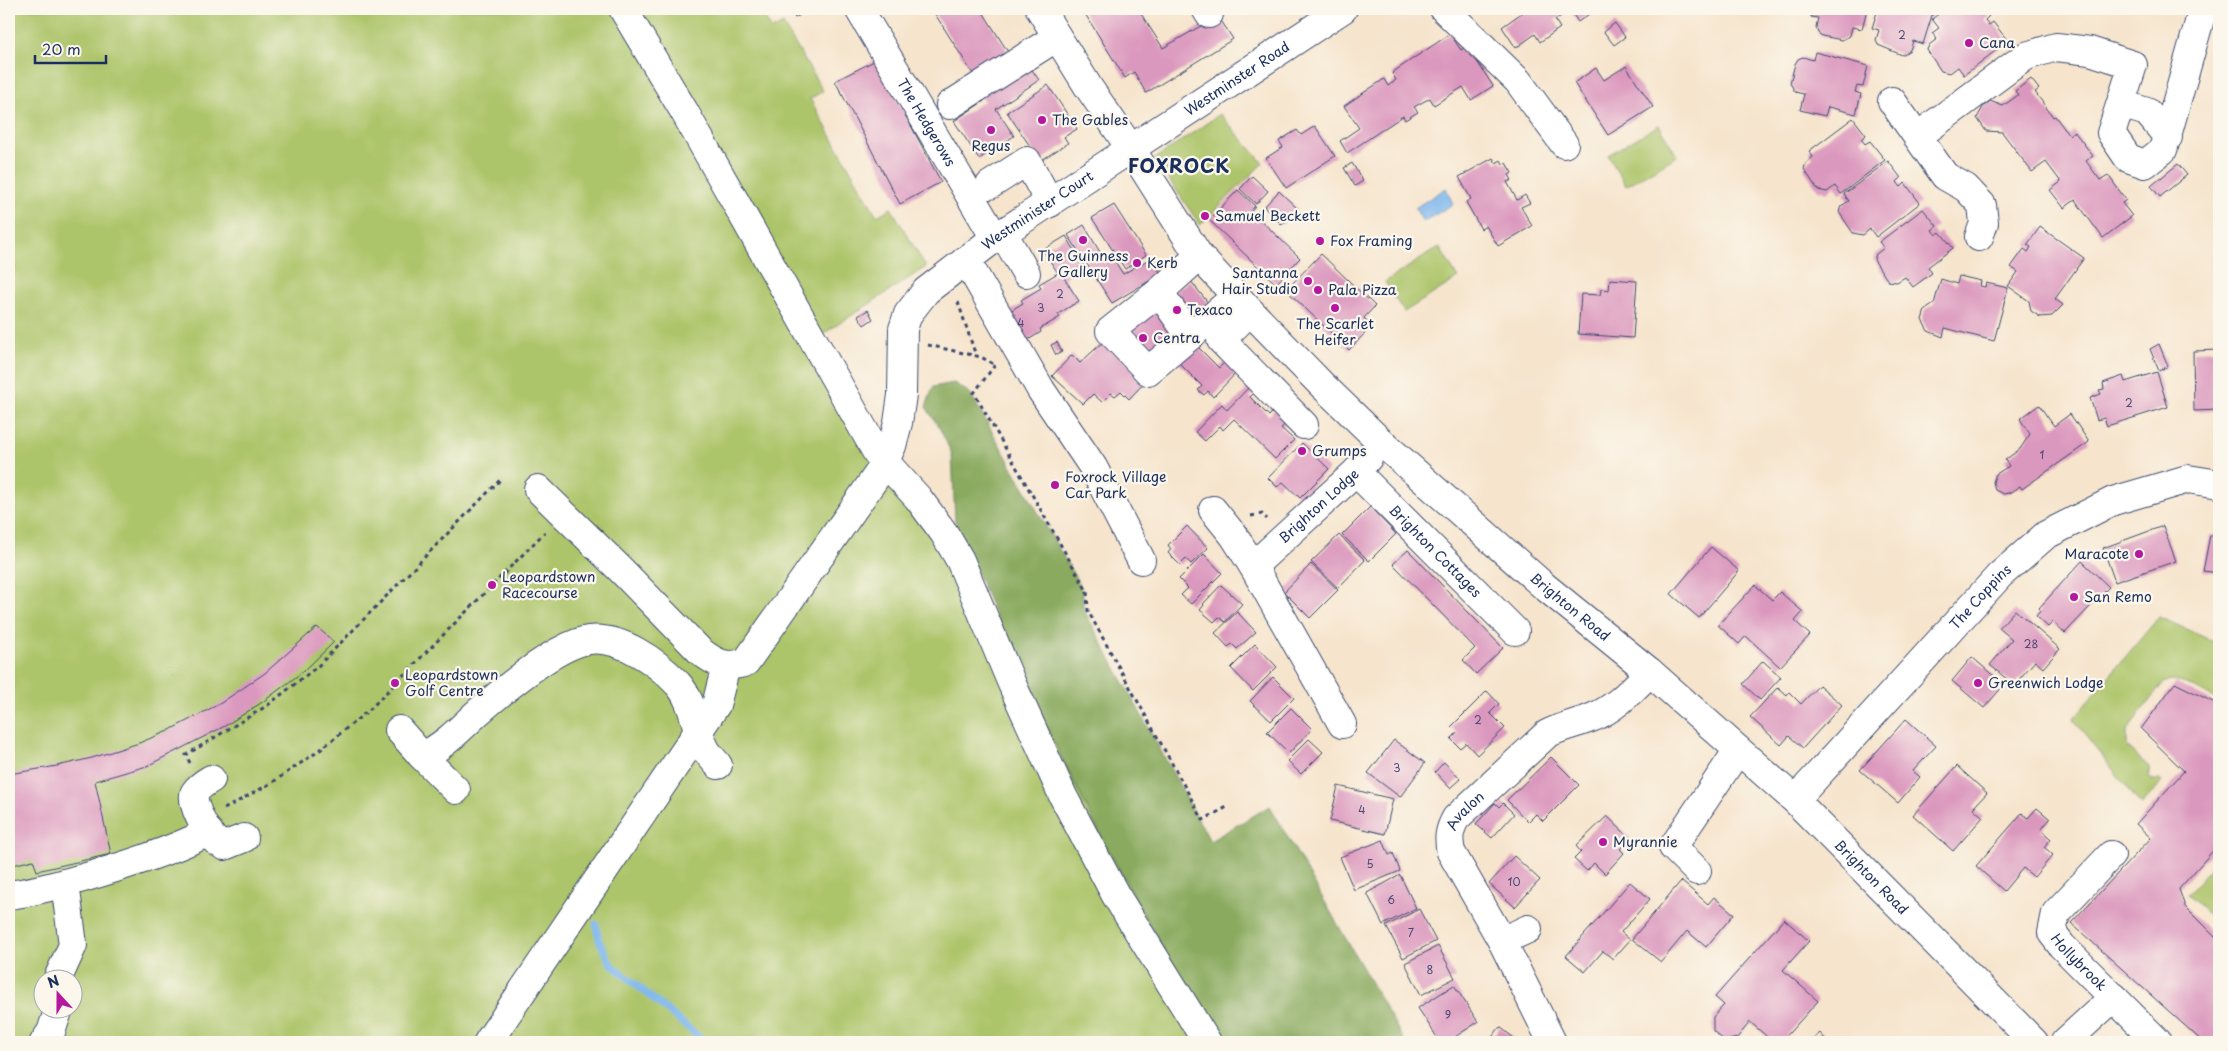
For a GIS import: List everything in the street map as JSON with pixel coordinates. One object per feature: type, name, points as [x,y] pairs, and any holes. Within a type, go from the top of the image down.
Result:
[{"type":"street","points":[[623,9],[684,111],[877,453],[918,498],[944,533],[960,560],[1012,684],[1063,796],[1116,894],[1208,1042]]},
{"type":"street","name":"The Hedgerows","points":[[859,9],[999,235],[1026,273]]},
{"type":"street","name":"Brighton Road","points":[[1040,9],[1089,88],[1131,149],[1199,256],[1243,303],[1321,384],[1381,442],[1544,586],[1650,672],[1795,800],[2034,1042]]},
{"type":"street","name":"Westminster Road","points":[[1131,149],[1343,9]]},
{"type":"street","points":[[1444,9],[1518,81],[1564,144]]},
{"type":"street","points":[[1918,136],[2026,56],[2056,47],[2090,51],[2133,65],[2111,133],[2128,158],[2145,164],[2163,150],[2168,137],[2203,13]]},
{"type":"street","points":[[950,105],[1057,37]]},
{"type":"street","points":[[1892,101],[1945,176],[1966,188],[1982,205],[1984,222],[1979,237]]},
{"type":"street","points":[[2121,104],[2147,112],[2168,137]]},
{"type":"street","name":"Westminister Court","points":[[726,666],[746,662],[753,654],[885,462],[892,446],[898,423],[902,394],[903,329],[908,314],[926,291],[999,235],[1131,149]]},
{"type":"street","points":[[990,185],[1026,161],[1050,203]]},
{"type":"street","points":[[1199,256],[1159,292],[1110,331],[1148,371],[1190,336],[1243,303]]},
{"type":"street","points":[[956,267],[1093,467],[1141,560]]},
{"type":"street","points":[[1159,292],[1190,336]]},
{"type":"street","points":[[1243,303],[1221,340],[1304,425]]},
{"type":"street","name":"Brighton Lodge","points":[[1253,566],[1356,472],[1381,442]]},
{"type":"street","name":"Brighton Cottages","points":[[1356,472],[1514,631]]},
{"type":"street","name":"The Coppins","points":[[1795,800],[2000,575],[2046,535],[2113,501],[2188,479],[2219,484]]},
{"type":"street","points":[[488,1042],[716,705],[726,666],[709,658],[700,651],[538,489]]},
{"type":"street","points":[[1212,510],[1234,536],[1340,707]]},
{"type":"street","points":[[422,756],[430,753],[492,700],[536,667],[571,645],[589,640],[607,640],[633,648],[667,674],[679,686],[688,700],[706,750],[718,765]]},
{"type":"street","name":"Avalon","points":[[1552,1042],[1502,942],[1451,852],[1448,840],[1456,818],[1547,734],[1561,726],[1591,718],[1612,707],[1650,672]]},
{"type":"street","points":[[399,730],[456,790]]},
{"type":"street","points":[[1698,871],[1672,847],[1738,750]]},
{"type":"street","points":[[206,782],[195,792],[193,797],[205,826],[214,840],[224,846],[244,838]]},
{"type":"street","points":[[9,895],[33,892],[126,866],[176,848],[205,826]]},
{"type":"street","name":"Hollybrook","points":[[2111,854],[2056,913],[2052,933],[2062,946],[2158,1042]]},
{"type":"street","points":[[63,968],[73,945],[65,883]]},
{"type":"street","points":[[1502,942],[1528,929]]},
{"type":"street","name":"Hollybrook","points":[[2065,1042],[2114,997]]},
{"type":"street","points":[[44,1042],[51,1032],[56,1018]]},
{"type":"path","points":[[958,300],[976,356]]},
{"type":"path","points":[[924,344],[976,356],[1002,372]]},
{"type":"path","points":[[995,366],[974,393],[1087,591],[1088,611],[1203,820],[1227,807]]},
{"type":"path","points":[[206,782],[186,755],[268,705],[318,666],[501,479]]},
{"type":"path","points":[[205,826],[320,750],[370,709],[563,514]]},
{"type":"green space","name":"Leopardstown Racecourse","points":[[9,9],[759,9],[772,30],[783,24],[823,91],[810,99],[877,216],[891,208],[926,267],[820,336],[1022,678],[1103,840],[1173,966],[1222,1042],[9,1042]]},
{"type":"green space","points":[[1220,114],[1263,163],[1200,225],[1155,159]]},
{"type":"green space","points":[[1659,125],[1677,156],[1626,186],[1608,155]]},
{"type":"green space","points":[[1439,247],[1458,278],[1404,312],[1385,282]]},
{"type":"green space","points":[[954,383],[970,393],[1083,591],[1083,608],[1210,841],[1270,806],[1405,1042],[1222,1042],[1173,966],[1103,840],[1022,678],[955,522],[952,454],[940,429],[926,407],[933,387]]},
{"type":"green space","points":[[2159,617],[2219,644],[2219,701],[2184,684],[2170,681],[2163,683],[2127,730],[2127,747],[2149,767],[2149,776],[2152,780],[2160,780],[2162,782],[2141,805],[2073,719]]},
{"type":"green space","points":[[2219,859],[2219,924],[2187,894]]},
{"type":"water","points":[[1446,188],[1453,204],[1423,222],[1415,208]]},
{"type":"building","points":[[789,9],[810,9],[795,18]]},
{"type":"building","points":[[944,9],[981,9],[1008,52],[973,74],[935,14]]},
{"type":"building","points":[[1082,9],[1138,9],[1163,48],[1218,16],[1233,39],[1146,93],[1134,72],[1125,78]]},
{"type":"building","points":[[1527,9],[1590,9],[1592,12],[1578,22],[1570,10],[1555,20],[1560,28],[1540,42],[1535,34],[1516,48],[1502,27]]},
{"type":"building","points":[[1807,9],[1867,9],[1862,29],[1852,27],[1850,36],[1842,40],[1822,36],[1818,33],[1816,27],[1818,18],[1811,17],[1812,11]]},
{"type":"building","points":[[1878,9],[1934,9],[1923,44],[1913,41],[1910,50],[1902,55],[1878,45],[1876,40],[1879,30],[1872,28]]},
{"type":"building","name":"Cana","points":[[1945,9],[1983,9],[1989,16],[1985,20],[1989,25],[1993,22],[2008,41],[1964,75],[1958,67],[1950,73],[1941,71],[1927,50],[1929,45],[1937,39],[1932,33],[1939,28],[1932,19]]},
{"type":"building","points":[[1615,23],[1625,37],[1614,45],[1604,32]]},
{"type":"building","points":[[1450,34],[1461,50],[1467,46],[1493,86],[1471,100],[1463,87],[1434,105],[1430,98],[1414,107],[1418,112],[1405,120],[1403,116],[1347,153],[1340,141],[1359,128],[1344,106],[1384,79],[1388,86],[1396,80],[1392,73]]},
{"type":"building","points":[[1815,52],[1868,66],[1863,87],[1857,86],[1855,92],[1861,94],[1856,114],[1828,107],[1825,116],[1800,110],[1804,94],[1795,92],[1790,83],[1798,59],[1803,57],[1813,60]]},
{"type":"building","points":[[876,60],[941,182],[900,204],[835,81]]},
{"type":"building","points":[[1026,61],[1039,80],[996,109],[1014,136],[979,159],[954,121],[984,101],[979,93]]},
{"type":"building","points":[[1626,66],[1653,107],[1608,135],[1574,83],[1596,68],[1604,80]]},
{"type":"building","points":[[2031,79],[2039,89],[2035,92],[2053,117],[2055,116],[2069,135],[2074,131],[2093,156],[2086,161],[2100,180],[2108,175],[2126,200],[2122,203],[2132,216],[2103,238],[2075,200],[2064,208],[2050,190],[2061,182],[2046,162],[2032,172],[2002,132],[1986,131],[1977,118],[1983,107],[1990,101],[2003,106],[2018,95],[2015,91]]},
{"type":"building","name":"The Gables","points":[[1048,85],[1077,129],[1064,137],[1068,143],[1040,161],[1007,112]]},
{"type":"building","points":[[1853,118],[1866,135],[1861,139],[1865,144],[1870,141],[1885,160],[1841,194],[1835,186],[1827,192],[1818,190],[1804,169],[1806,163],[1813,157],[1809,151]]},
{"type":"building","points":[[1315,126],[1335,156],[1286,188],[1266,158],[1283,147],[1279,141],[1297,130],[1301,135]]},
{"type":"building","points":[[1493,158],[1496,163],[1501,160],[1503,164],[1506,163],[1512,173],[1509,175],[1512,180],[1507,182],[1517,200],[1525,195],[1530,203],[1521,207],[1532,226],[1498,246],[1486,226],[1481,229],[1466,202],[1471,199],[1459,177]]},
{"type":"building","points":[[1888,161],[1901,178],[1897,182],[1901,187],[1905,183],[1920,203],[1876,237],[1870,229],[1863,235],[1853,233],[1839,212],[1841,206],[1849,201],[1844,194]]},
{"type":"building","points":[[1352,163],[1363,181],[1355,186],[1344,168]]},
{"type":"building","points":[[2178,164],[2187,175],[2160,197],[2151,186]]},
{"type":"building","points":[[1252,176],[1268,191],[1256,204],[1240,189]]},
{"type":"building","points":[[1238,190],[1255,206],[1251,211],[1300,258],[1276,284],[1209,220]]},
{"type":"building","points":[[1279,191],[1298,209],[1282,225],[1264,207]]},
{"type":"building","points":[[1114,205],[1146,255],[1125,269],[1092,218]]},
{"type":"building","points":[[1923,209],[1937,226],[1932,230],[1936,235],[1940,232],[1953,248],[1928,267],[1932,273],[1913,287],[1905,277],[1897,282],[1888,281],[1874,260],[1876,254],[1884,248],[1879,242]]},
{"type":"building","points":[[1084,225],[1104,259],[1111,255],[1123,274],[1151,258],[1161,274],[1112,303],[1068,235]]},
{"type":"building","points":[[2040,227],[2084,258],[2055,299],[2063,305],[2052,316],[2040,317],[2031,311],[2029,301],[2008,286],[2018,272],[2011,267],[2024,249],[2028,252],[2031,247],[2027,245]]},
{"type":"building","points":[[1066,236],[1084,265],[1064,278],[1079,301],[1058,314],[1060,317],[1040,329],[1041,332],[1020,345],[1002,316],[1023,303],[1021,300],[1041,288],[1039,284],[1058,273],[1043,250]]},
{"type":"building","points":[[1321,254],[1375,306],[1364,318],[1372,326],[1349,350],[1286,290]]},
{"type":"building","points":[[1959,276],[1981,281],[1980,286],[1985,287],[1986,283],[2008,288],[1994,341],[1945,328],[1943,337],[1928,331],[1922,320],[1925,310],[1934,304],[1941,279],[1957,284]]},
{"type":"building","points":[[1610,279],[1637,281],[1633,338],[1578,334],[1581,294],[1600,295],[1601,289],[1609,290]]},
{"type":"building","name":"Texaco","points":[[1190,280],[1209,304],[1141,359],[1122,335]]},
{"type":"building","points":[[868,310],[873,319],[864,325],[858,316]]},
{"type":"building","points":[[1104,341],[1146,381],[1129,399],[1121,391],[1115,396],[1111,393],[1102,402],[1093,394],[1083,404],[1052,376],[1072,355],[1080,363]]},
{"type":"building","points":[[1057,342],[1062,352],[1056,355],[1051,345]]},
{"type":"building","points":[[1194,343],[1219,368],[1229,358],[1240,369],[1213,397],[1208,391],[1204,395],[1198,390],[1202,386],[1176,360]]},
{"type":"building","points":[[2159,344],[2168,366],[2159,371],[2150,349]]},
{"type":"building","points":[[2219,350],[2219,410],[2194,411],[2193,351]]},
{"type":"building","points":[[2157,372],[2168,407],[2107,426],[2104,418],[2097,420],[2090,398],[2101,394],[2099,390],[2104,389],[2103,383],[2123,376],[2125,382]]},
{"type":"building","points":[[1250,386],[1255,392],[1250,397],[1269,416],[1276,408],[1289,421],[1281,428],[1294,440],[1275,459],[1234,419],[1223,430],[1220,426],[1205,441],[1195,432],[1222,404],[1227,410]]},
{"type":"building","points":[[2039,405],[2054,426],[2070,414],[2089,442],[2022,489],[2020,486],[2009,493],[2003,494],[1995,490],[1993,482],[1996,474],[2009,466],[2005,460],[2020,449],[2030,434],[2020,419]]},
{"type":"building","points":[[1302,443],[1329,469],[1300,498],[1283,482],[1277,487],[1268,478]]},
{"type":"building","points":[[1370,507],[1396,534],[1369,561],[1342,535]]},
{"type":"building","points":[[1187,526],[1208,548],[1191,564],[1186,559],[1180,565],[1168,553],[1171,549],[1168,545]]},
{"type":"building","name":"Maracote","points":[[2163,526],[2176,561],[2115,582],[2103,548]]},
{"type":"building","points":[[1339,535],[1365,560],[1338,588],[1311,562]]},
{"type":"building","points":[[2210,535],[2219,536],[2219,573],[2203,571]]},
{"type":"building","points":[[1711,547],[1739,571],[1699,618],[1671,594]]},
{"type":"building","points":[[1408,550],[1503,648],[1476,674],[1463,660],[1475,648],[1393,564]]},
{"type":"building","points":[[1204,554],[1222,573],[1191,604],[1181,595],[1188,588],[1179,579]]},
{"type":"building","name":"San Remo","points":[[2082,561],[2109,587],[2065,633],[2053,622],[2048,627],[2036,616],[2041,610],[2039,608]]},
{"type":"building","points":[[1311,564],[1338,590],[1310,618],[1284,592]]},
{"type":"building","points":[[1221,585],[1242,604],[1225,622],[1219,617],[1214,622],[1200,610],[1203,604]]},
{"type":"building","points":[[1755,585],[1772,600],[1780,592],[1803,612],[1795,621],[1810,635],[1780,667],[1746,636],[1739,644],[1718,625]]},
{"type":"building","points":[[2015,610],[2060,649],[2043,668],[2035,661],[2014,685],[1990,665],[2012,639],[1999,628]]},
{"type":"building","points":[[1237,612],[1256,632],[1237,649],[1232,644],[1228,647],[1215,633]]},
{"type":"building","points":[[317,627],[334,642],[305,670],[264,701],[225,726],[147,766],[95,781],[111,854],[37,871],[33,860],[9,866],[9,774],[92,758],[139,743],[168,731],[221,703],[265,673]]},
{"type":"building","points":[[1255,644],[1277,667],[1253,691],[1231,668]]},
{"type":"building","name":"Greenwich Lodge","points":[[1972,657],[2004,685],[1984,708],[1952,681]]},
{"type":"building","points":[[1763,661],[1781,677],[1760,700],[1743,684]]},
{"type":"building","points":[[1273,677],[1294,698],[1271,721],[1250,701]]},
{"type":"building","points":[[2175,683],[2219,705],[2219,844],[2179,889],[2185,907],[2219,941],[2219,1040],[2217,1042],[2203,1042],[2071,923],[2151,838],[2136,824],[2184,771],[2141,729]]},
{"type":"building","points":[[1819,685],[1842,705],[1803,748],[1789,736],[1781,745],[1750,717],[1778,687],[1787,695],[1789,692],[1801,704]]},
{"type":"building","points":[[1487,691],[1499,704],[1490,713],[1505,728],[1477,755],[1466,743],[1460,748],[1451,739],[1457,733],[1451,727]]},
{"type":"building","points":[[1291,708],[1312,729],[1289,753],[1267,732]]},
{"type":"building","points":[[1906,719],[1936,746],[1913,771],[1920,777],[1898,803],[1860,770]]},
{"type":"building","points":[[1309,739],[1323,752],[1301,774],[1287,761]]},
{"type":"building","points":[[1394,740],[1425,763],[1400,797],[1368,773]]},
{"type":"building","points":[[1551,757],[1579,785],[1543,821],[1536,814],[1528,822],[1507,800]]},
{"type":"building","points":[[1444,762],[1460,779],[1450,788],[1435,772]]},
{"type":"building","points":[[1957,766],[1987,793],[1973,808],[1983,817],[1953,851],[1913,815]]},
{"type":"building","points":[[1338,786],[1393,799],[1385,834],[1330,821]]},
{"type":"building","points":[[1495,803],[1499,807],[1503,803],[1514,814],[1492,838],[1476,824]]},
{"type":"building","points":[[2037,808],[2050,819],[2041,830],[2051,839],[2044,847],[2053,855],[2034,877],[2023,868],[2004,891],[1976,866],[2022,813],[2028,818]]},
{"type":"building","name":"Myrannie","points":[[1607,816],[1631,839],[1620,849],[1624,853],[1605,874],[1594,863],[1587,871],[1574,859],[1581,852],[1576,846]]},
{"type":"building","points":[[1383,840],[1389,855],[1393,853],[1400,871],[1354,890],[1340,857]]},
{"type":"building","points":[[1514,856],[1540,880],[1515,907],[1489,884]]},
{"type":"building","points":[[1400,875],[1416,908],[1383,925],[1367,893]]},
{"type":"building","points":[[1681,881],[1708,904],[1714,897],[1734,914],[1706,947],[1687,931],[1661,962],[1632,939]]},
{"type":"building","points":[[1630,882],[1650,899],[1621,932],[1630,940],[1613,959],[1603,951],[1585,972],[1566,956]]},
{"type":"building","points":[[1419,909],[1436,941],[1403,958],[1386,926]]},
{"type":"building","points":[[1784,919],[1809,941],[1783,970],[1818,1001],[1781,1042],[1773,1042],[1750,1022],[1737,1038],[1725,1041],[1713,1031],[1713,1017],[1724,1005],[1715,997]]},
{"type":"building","points":[[1438,946],[1455,978],[1421,995],[1405,963]]},
{"type":"building","points":[[1454,985],[1478,1022],[1447,1042],[1440,1042],[1418,1008]]},
{"type":"building","points":[[1500,1027],[1519,1042],[1488,1042]]},
{"type":"building","points":[[1820,1033],[1828,1042],[1810,1042]]},
{"type":"waterway","points":[[596,924],[599,940],[611,964],[705,1042]]},
{"type":"place","name":"Cana","points":[[1969,43]]},
{"type":"place","name":"The Gables","points":[[1042,120]]},
{"type":"place","name":"Regus","points":[[991,130]]},
{"type":"place","name":"Samuel Beckett","points":[[1205,216]]},
{"type":"place","name":"The Guinness Gallery","points":[[1083,240]]},
{"type":"place","name":"Fox Framing","points":[[1320,241]]},
{"type":"place","name":"Kerb","points":[[1137,263]]},
{"type":"place","name":"Santanna Hair Studio","points":[[1308,281]]},
{"type":"place","name":"Pala Pizza","points":[[1318,290]]},
{"type":"place","name":"The Scarlet Heifer","points":[[1335,308]]},
{"type":"place","name":"Texaco","points":[[1177,310]]},
{"type":"place","name":"Centra","points":[[1143,338]]},
{"type":"place","name":"Grumps","points":[[1302,451]]},
{"type":"place","name":"Foxrock Village Car Park","points":[[1055,485]]},
{"type":"place","name":"Maracote","points":[[2139,554]]},
{"type":"place","name":"Leopardstown Racecourse","points":[[492,585]]},
{"type":"place","name":"San Remo","points":[[2074,597]]},
{"type":"place","name":"Leopardstown Golf Centre","points":[[395,683]]},
{"type":"place","name":"Greenwich Lodge","points":[[1978,683]]},
{"type":"place","name":"Myrannie","points":[[1603,842]]},
{"type":"district","name":"FOXROCK","points":[[1179,166]]}]
